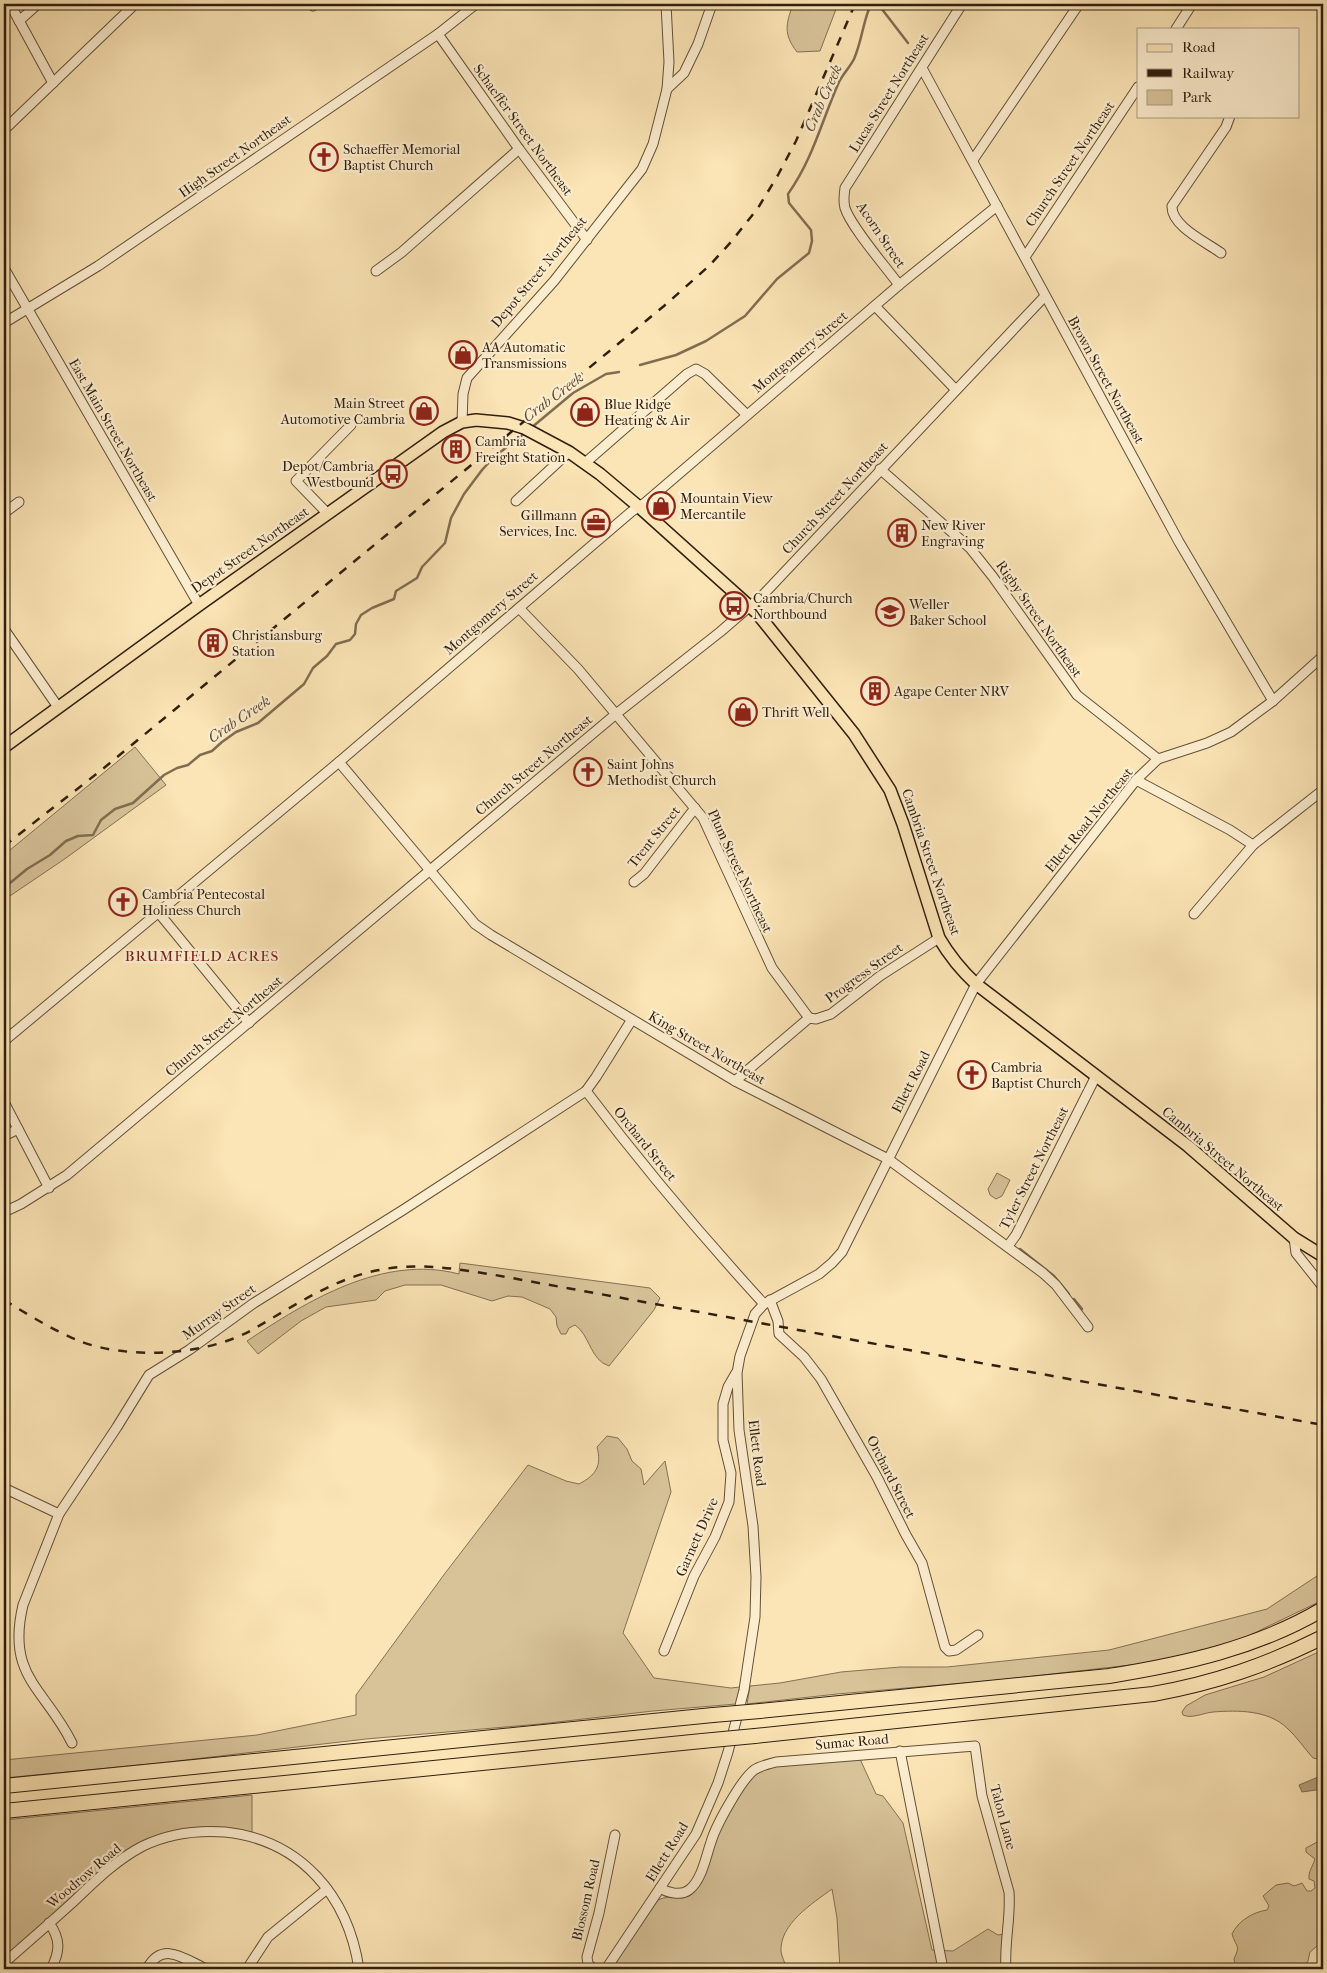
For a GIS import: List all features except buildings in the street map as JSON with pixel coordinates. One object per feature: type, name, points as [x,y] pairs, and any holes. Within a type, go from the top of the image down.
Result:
[{"type":"highway","points":[[4,1786],[1109,1676],[1152,1669],[1224,1652],[1257,1641],[1323,1609]]},
{"type":"highway","points":[[4,1811],[1153,1694],[1186,1688],[1244,1672],[1275,1660],[1323,1637]]},
{"type":"main road","name":"Cambria Street Northeast","points":[[462,422],[476,420],[508,422],[529,430],[569,452],[638,506],[750,606],[849,728],[884,780],[896,802],[939,938],[955,962],[976,984],[1195,1151],[1294,1238],[1323,1256]]},
{"type":"main road","name":"Depot Street Northeast","points":[[4,746],[443,432],[462,422]]},
{"type":"street","points":[[10,4],[53,83]]},
{"type":"street","points":[[19,21],[38,4]]},
{"type":"street","points":[[4,130],[135,4]]},
{"type":"street","name":"High Street Northeast","points":[[4,323],[106,262],[438,34],[476,4]]},
{"type":"street","name":"Depot Street Northeast","points":[[462,422],[463,394],[467,378],[554,281],[642,169],[660,122],[667,89],[669,62],[666,4]]},
{"type":"street","points":[[667,89],[684,73],[698,44],[712,4]]},
{"type":"street","name":"Lucas Street Northeast","points":[[843,199],[846,188],[962,4]]},
{"type":"street","points":[[973,160],[1079,4]]},
{"type":"street","points":[[1177,28],[1192,4]]},
{"type":"street","name":"Schaeffer Street Northeast","points":[[438,34],[519,150],[587,240]]},
{"type":"street","name":"Brown Street Northeast","points":[[922,68],[1179,542],[1273,701]]},
{"type":"street","name":"Church Street Northeast","points":[[1025,257],[1137,89]]},
{"type":"street","points":[[1221,253],[1178,223],[1172,212],[1175,200],[1226,126],[1229,118]]},
{"type":"street","points":[[376,272],[402,252],[519,150]]},
{"type":"street","name":"Acorn Street","points":[[843,199],[845,209],[899,285]]},
{"type":"street","name":"Montgomery Street","points":[[4,1041],[338,762],[899,285],[997,206]]},
{"type":"street","name":"East Main Street Northeast","points":[[4,268],[199,605]]},
{"type":"street","name":"Church Street Northeast","points":[[4,1212],[49,1188],[67,1175],[616,714],[750,606],[770,588],[880,469],[1045,296]]},
{"type":"street","points":[[875,306],[956,390]]},
{"type":"street","points":[[585,463],[687,374],[696,369],[705,374],[747,415]]},
{"type":"street","points":[[328,514],[296,481],[350,426]]},
{"type":"street","points":[[516,501],[569,452]]},
{"type":"street","name":"Rigby Street Northeast","points":[[880,469],[970,548],[993,577],[1077,695],[1158,760]]},
{"type":"street","points":[[4,513],[19,502]]},
{"type":"street","name":"Plum Street Northeast","points":[[519,608],[578,669],[695,808],[709,831],[772,968],[809,1018]]},
{"type":"street","points":[[4,629],[58,707]]},
{"type":"street","name":"Ellett Road Northeast","points":[[976,984],[1136,780],[1158,760],[1207,743],[1231,732],[1273,701],[1323,656]]},
{"type":"street","name":"King Street Northeast","points":[[338,762],[475,924],[491,936],[735,1081],[888,1159],[1043,1272],[1056,1285],[1088,1327]]},
{"type":"street","points":[[1136,780],[1230,830],[1253,845]]},
{"type":"street","points":[[1194,914],[1253,845],[1323,790]]},
{"type":"street","name":"Trent Street","points":[[634,882],[644,874],[695,808]]},
{"type":"street","points":[[158,912],[249,1023]]},
{"type":"street","name":"Progress Street","points":[[735,1081],[809,1018],[816,1019],[831,1014],[880,976],[939,938]]},
{"type":"street","name":"Ellett Road","points":[[606,1969],[696,1834],[718,1783],[744,1690],[755,1617],[756,1576],[753,1526],[739,1430],[737,1373],[740,1356],[754,1314],[767,1302],[819,1274],[842,1252],[976,984]]},
{"type":"street","name":"Murray Street","points":[[72,1743],[63,1724],[32,1684],[26,1672],[20,1653],[18,1635],[23,1605],[60,1514],[118,1427],[149,1375],[189,1350],[254,1303],[403,1210],[586,1091],[631,1020]]},
{"type":"street","name":"Tyler Street Northeast","points":[[1008,1246],[1016,1234],[1096,1076]]},
{"type":"street","name":"Orchard Street","points":[[586,1091],[672,1200],[767,1302],[778,1321],[779,1334],[804,1357],[821,1379],[877,1477],[922,1563],[945,1648],[949,1651],[956,1650],[978,1635]]},
{"type":"street","points":[[4,1102],[49,1188]]},
{"type":"street","points":[[4,1136],[18,1129]]},
{"type":"street","points":[[1294,1238],[1296,1253],[1323,1287]]},
{"type":"street","name":"Garnett Drive","points":[[664,1651],[694,1576],[719,1528],[729,1502],[732,1474],[723,1440],[723,1404],[728,1386],[737,1373]]},
{"type":"street","points":[[4,1488],[60,1514]]},
{"type":"street","name":"Talon Lane","points":[[900,1751],[975,1746],[982,1796],[1009,1892],[1010,1906],[1006,1941],[1006,1969]]},
{"type":"street","name":"Sumac Road","points":[[660,1888],[667,1892],[677,1893],[688,1892],[694,1885],[712,1837],[736,1794],[754,1770],[776,1762],[900,1751],[943,1969]]},
{"type":"street","name":"Woodrow Road","points":[[4,1963],[112,1867],[133,1852],[162,1839],[192,1832],[236,1834],[269,1843],[300,1861],[327,1889],[347,1922],[355,1947],[359,1969]]},
{"type":"street","name":"Blossom Road","points":[[594,1969],[588,1964],[587,1957],[599,1912],[615,1835]]},
{"type":"street","points":[[247,1969],[268,1938],[327,1889]]},
{"type":"street","points":[[49,1923],[56,1933],[59,1946],[51,1969]]},
{"type":"street","points":[[147,1969],[157,1956],[167,1953],[177,1955],[206,1969]]},
{"type":"green space","points":[[793,4],[838,4],[820,51],[797,52],[789,40],[787,23]]},
{"type":"green space","points":[[135,747],[166,785],[66,858],[4,900],[4,855]]},
{"type":"green space","points":[[997,1173],[1010,1180],[1002,1196],[996,1199],[990,1195],[988,1189]]},
{"type":"green space","points":[[460,1263],[650,1288],[660,1298],[654,1310],[609,1366],[598,1358],[580,1329],[575,1325],[569,1328],[566,1334],[561,1334],[557,1326],[556,1317],[550,1309],[522,1297],[508,1296],[492,1301],[441,1285],[405,1285],[385,1291],[376,1300],[326,1307],[301,1321],[258,1354],[247,1341],[320,1297],[347,1285],[374,1276],[402,1270],[431,1269],[459,1274]]},
{"type":"green space","points":[[607,1436],[618,1438],[627,1449],[632,1461],[641,1469],[644,1485],[665,1461],[671,1492],[623,1633],[654,1678],[731,1688],[740,1687],[736,1704],[366,1739],[160,1763],[4,1778],[4,1760],[257,1735],[356,1715],[356,1695],[446,1572],[528,1465],[566,1481],[579,1484],[590,1477],[596,1469],[599,1460],[597,1447]]},
{"type":"green space","points":[[1323,1572],[1323,1600],[1248,1636],[1213,1648],[1148,1663],[999,1680],[747,1704],[750,1686],[780,1683],[841,1672],[900,1667],[947,1667],[1109,1650],[1267,1609]]},
{"type":"green space","points":[[1323,1650],[1323,1758],[1313,1758],[1287,1728],[1262,1714],[1232,1711],[1194,1716],[1183,1715],[1182,1712],[1186,1706],[1205,1695],[1264,1677]]},
{"type":"green space","points":[[860,1759],[876,1794],[883,1796],[903,1823],[932,1950],[953,1951],[988,1929],[998,1935],[1005,1934],[1004,1969],[840,1969],[837,1918],[832,1889],[799,1915],[785,1932],[781,1952],[786,1967],[791,1969],[611,1969],[658,1900],[667,1897],[688,1896],[695,1891],[719,1831],[739,1796],[753,1777],[767,1768],[807,1762]]},
{"type":"green space","points":[[252,1795],[252,1833],[215,1827],[153,1838],[4,1958],[4,1820]]},
{"type":"green space","points":[[1323,1840],[1323,1924],[1318,1930],[1323,1934],[1322,1942],[1310,1952],[1308,1961],[1303,1969],[1236,1969],[1234,1959],[1237,1946],[1232,1934],[1235,1929],[1246,1918],[1267,1910],[1269,1906],[1263,1896],[1276,1885],[1288,1883],[1294,1886],[1302,1883],[1307,1891],[1315,1888],[1314,1881],[1309,1879],[1309,1876],[1315,1859],[1306,1852],[1306,1848]]},
{"type":"shaded area","points":[[1323,1775],[1323,1789],[1302,1792],[1299,1785]]},
{"type":"waterway","name":"Crab Creek","points":[[640,365],[676,355],[706,341],[745,316],[777,279],[809,253],[812,241],[811,230],[789,203],[788,194],[811,153],[839,82],[854,59],[871,4]]},
{"type":"waterway","points":[[878,4],[908,43]]},
{"type":"waterway","name":"Crab Creek","points":[[531,428],[573,393],[606,374],[619,372]]},
{"type":"waterway","name":"Crab Creek","points":[[4,888],[66,841],[78,836],[93,835],[101,820],[115,809],[133,803],[164,775],[188,765],[200,755],[212,751],[236,732],[258,723],[304,684],[313,668],[327,656],[336,644],[350,640],[355,634],[356,624],[361,615],[394,599],[396,591],[417,578],[422,567],[445,543],[451,518],[464,494],[494,457],[525,433]]},
{"type":"waterway","points":[[1020,1249],[1054,1276],[1069,1294]]},
{"type":"waterway","points":[[1074,1299],[1082,1309]]},
{"type":"railway","points":[[4,846],[99,772],[664,306],[709,266],[758,208],[778,175],[796,141],[855,4]]},
{"type":"railway","points":[[4,1300],[39,1321],[77,1340],[118,1351],[164,1352],[210,1346],[231,1339],[250,1331],[328,1287],[362,1274],[394,1268],[437,1267],[495,1275],[1323,1425]]},
{"type":"place","name":"Schaeffer Memorial Baptist Church","points":[[324,157]]},
{"type":"place","name":"AA Automatic Transmissions","points":[[463,355]]},
{"type":"place","name":"Main Street Automotive Cambria","points":[[424,411]]},
{"type":"place","name":"Blue Ridge Heating & Air","points":[[585,412]]},
{"type":"place","name":"Cambria Freight Station","points":[[456,449]]},
{"type":"place","name":"Depot/Cambria Westbound","points":[[393,474]]},
{"type":"place","name":"Mountain View Mercantile","points":[[661,506]]},
{"type":"place","name":"Gillmann Services, Inc.","points":[[596,523]]},
{"type":"place","name":"New River Engraving","points":[[902,533]]},
{"type":"place","name":"Cambria/Church Northbound","points":[[734,606]]},
{"type":"place","name":"Weller Baker School","points":[[890,612]]},
{"type":"place","name":"Christiansburg Station","points":[[213,643]]},
{"type":"place","name":"Agape Center NRV","points":[[875,691]]},
{"type":"place","name":"Thrift Well","points":[[743,712]]},
{"type":"place","name":"Saint Johns Methodist Church","points":[[588,772]]},
{"type":"place","name":"Cambria Pentecostal Holiness Church","points":[[123,902]]},
{"type":"place","name":"Cambria Baptist Church","points":[[972,1075]]},
{"type":"district","name":"BRUMFIELD ACRES","points":[[202,956]]}]
